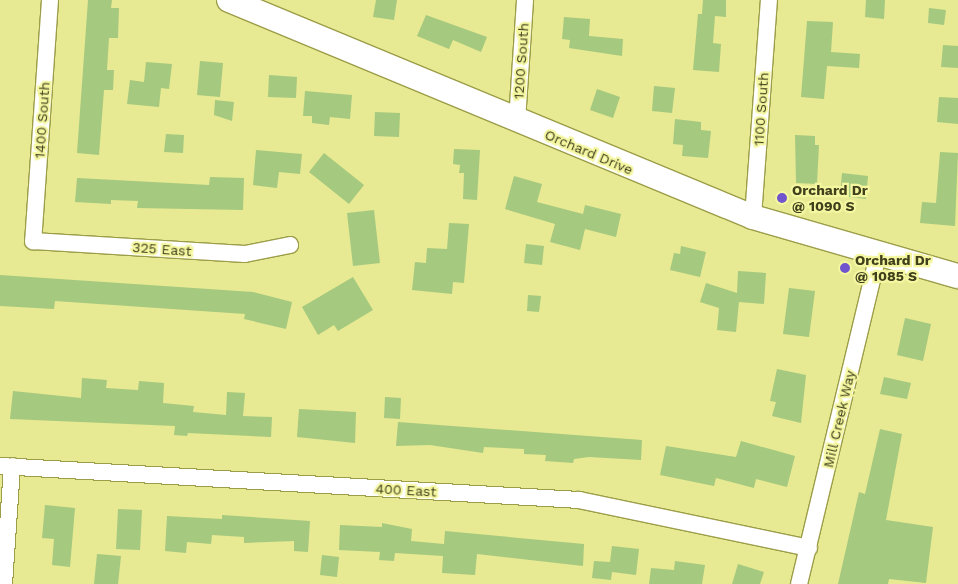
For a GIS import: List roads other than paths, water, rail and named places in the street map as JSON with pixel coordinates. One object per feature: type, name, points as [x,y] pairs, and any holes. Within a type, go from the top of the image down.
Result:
[{"type":"main road","name":"Orchard Drive","points":[[229,0],[517,121],[753,217],[958,276]]},
{"type":"street","name":"1400 South","points":[[33,241],[50,0]]},
{"type":"street","name":"1200 South","points":[[517,121],[525,0]]},
{"type":"street","name":"1100 South","points":[[753,217],[768,0]]},
{"type":"street","name":"325 East","points":[[33,241],[245,254],[290,245]]},
{"type":"street","name":"Mill Creek Way","points":[[800,584],[878,254]]},
{"type":"street","name":"400 East","points":[[6,466],[578,500],[808,548]]},
{"type":"street","points":[[4,584],[6,466]]},
{"type":"place","name":"Orchard Dr @ 1090 S","points":[[782,198]]},
{"type":"place","name":"Orchard Dr @ 1085 S","points":[[845,268]]}]
